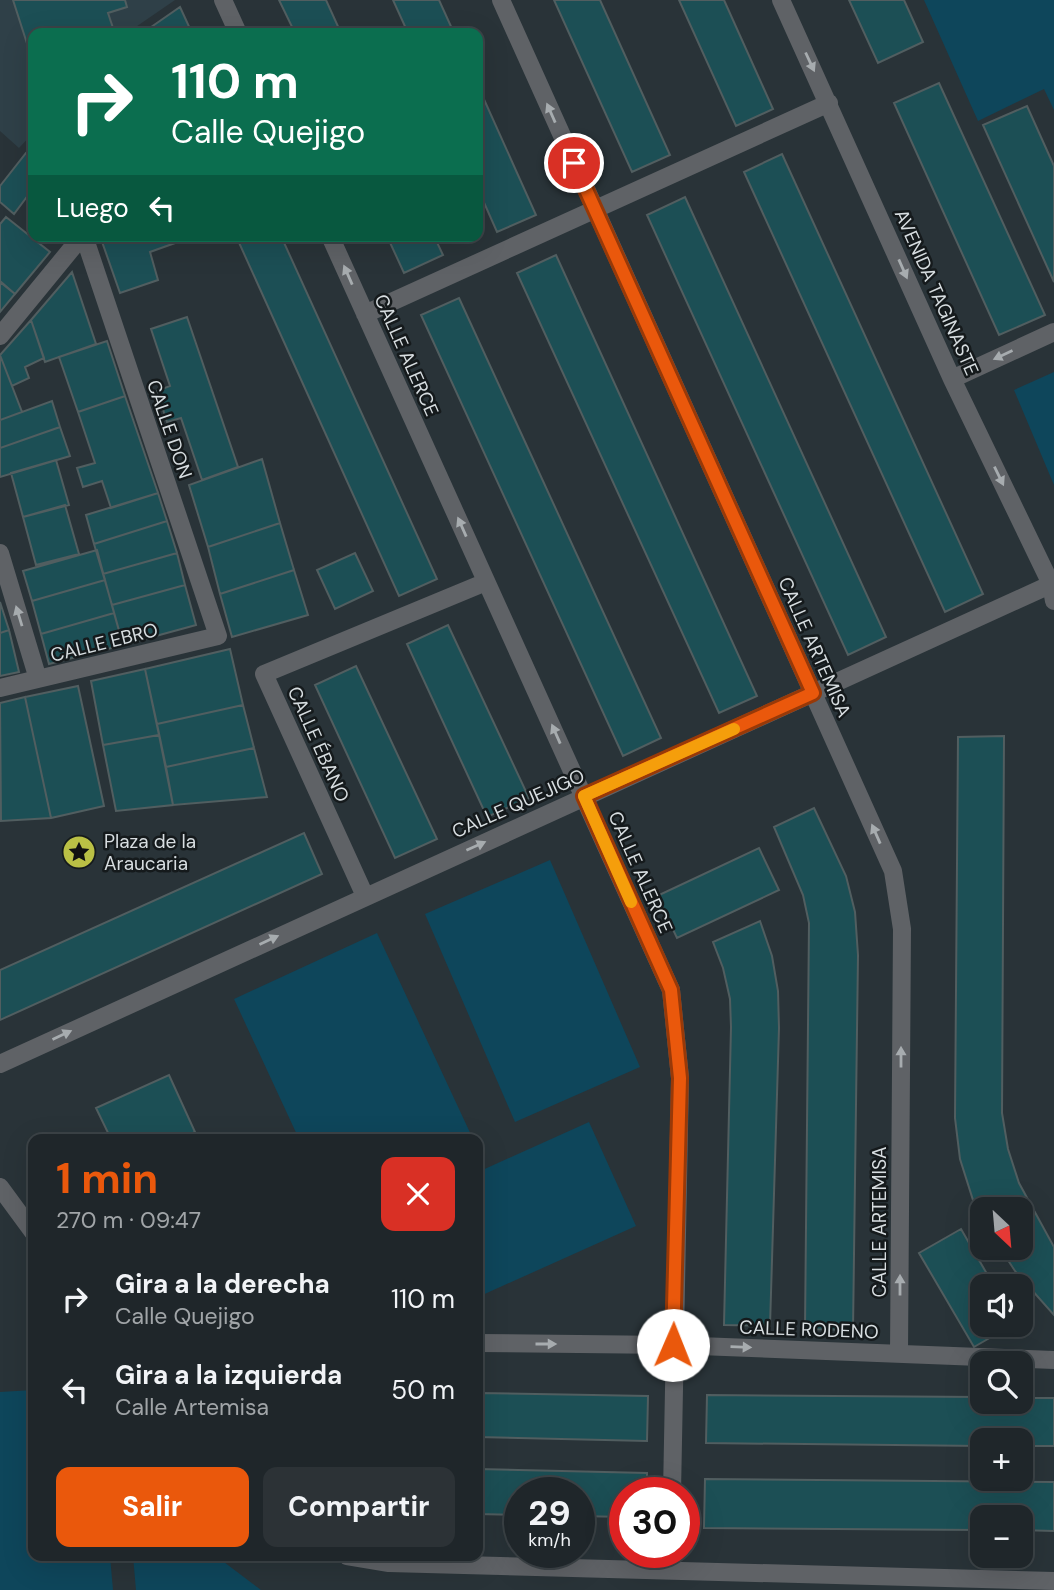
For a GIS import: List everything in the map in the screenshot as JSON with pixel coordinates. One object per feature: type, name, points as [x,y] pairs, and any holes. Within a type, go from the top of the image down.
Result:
[{"type":"street","points":[[223,0],[236,28]]},
{"type":"street","name":"CALLE ARTEMISA","points":[[500,0],[893,871],[902,929],[899,1353]]},
{"type":"street","name":"AVENIDA TAGINASTE","points":[[781,0],[952,379],[1053,589]]},
{"type":"street","points":[[365,314],[829,103]]},
{"type":"street","points":[[0,336],[78,242]]},
{"type":"street","name":"CALLE DON","points":[[85,242],[218,636]]},
{"type":"street","name":"CALLE ALERCE","points":[[333,242],[671,990],[680,1078],[672,1477]]},
{"type":"street","points":[[952,379],[1054,332]]},
{"type":"street","points":[[0,553],[38,679]]},
{"type":"street","name":"CALLE ÉBANO","points":[[365,896],[264,674],[486,582]]},
{"type":"street","name":"CALLE QUEJIGO","points":[[0,1064],[584,796],[1053,589]]},
{"type":"street","name":"CALLE EBRO","points":[[0,688],[218,636]]},
{"type":"street","points":[[0,1187],[28,1225]]},
{"type":"street","name":"CALLE RODENO","points":[[483,1343],[673,1345],[1054,1360]]},
{"type":"street","points":[[377,1561],[1054,1581]]},
{"type":"shaded area","points":[[0,0],[175,0],[134,28],[28,28],[28,138],[19,148],[0,131]]},
{"type":"shaded area","points":[[924,0],[1054,0],[1054,110],[1044,89],[978,121]]},
{"type":"shaded area","points":[[1054,372],[1054,485],[1014,390]]},
{"type":"shaded area","points":[[550,860],[640,1067],[515,1122],[425,914]]},
{"type":"shaded area","points":[[377,933],[471,1134],[297,1134],[234,999]]},
{"type":"shaded area","points":[[589,1122],[636,1226],[483,1295],[483,1170]]},
{"type":"shaded area","points":[[28,1390],[28,1561],[110,1561],[113,1590],[0,1590],[0,1392]]},
{"type":"shaded area","points":[[133,1561],[223,1561],[261,1590],[136,1590]]},
{"type":"building","points":[[13,0],[125,0],[127,7],[108,13],[113,28],[28,28],[28,47]]},
{"type":"building","points":[[279,0],[326,0],[339,28],[293,28]]},
{"type":"building","points":[[393,0],[439,0],[452,28],[406,28]]},
{"type":"building","points":[[554,0],[600,0],[670,155],[632,172]]},
{"type":"building","points":[[679,0],[724,0],[773,109],[736,126]]},
{"type":"building","points":[[849,0],[904,0],[923,42],[878,63]]},
{"type":"building","points":[[180,7],[190,28],[150,28]]},
{"type":"building","points":[[939,83],[1045,315],[999,335],[894,103]]},
{"type":"building","points":[[483,97],[536,215],[497,232],[483,200]]},
{"type":"building","points":[[1027,106],[1054,166],[1054,282],[983,125]]},
{"type":"building","points":[[28,151],[28,195],[14,214],[0,202],[0,186]]},
{"type":"building","points":[[782,154],[983,594],[945,612],[744,172]]},
{"type":"building","points":[[685,197],[886,637],[848,655],[647,215]]},
{"type":"building","points":[[6,217],[28,234],[28,242],[37,242],[50,252],[15,294],[0,281],[0,224]]},
{"type":"building","points":[[102,242],[178,242],[150,252],[158,280],[120,293]]},
{"type":"building","points":[[239,242],[284,242],[437,579],[399,596]]},
{"type":"building","points":[[390,242],[437,242],[443,255],[404,273]]},
{"type":"building","points":[[556,255],[757,696],[719,713],[517,273]]},
{"type":"building","points":[[72,272],[96,344],[45,362],[31,320]]},
{"type":"building","points":[[0,282],[15,294],[0,312]]},
{"type":"building","points":[[459,298],[661,738],[623,756],[421,315]]},
{"type":"building","points":[[187,317],[238,467],[202,480],[181,418],[167,422],[157,391],[170,386],[151,329]]},
{"type":"building","points":[[31,320],[44,358],[25,367],[29,378],[12,386],[0,355]]},
{"type":"building","points":[[107,341],[125,396],[78,412],[59,357]]},
{"type":"building","points":[[0,355],[22,412],[0,420]]},
{"type":"building","points":[[125,396],[158,493],[111,508],[102,481],[83,487],[77,468],[95,463],[78,412]]},
{"type":"building","points":[[52,401],[60,427],[0,448],[0,420]]},
{"type":"building","points":[[60,427],[70,456],[0,477],[0,448]]},
{"type":"building","points":[[262,459],[280,523],[208,547],[189,485]]},
{"type":"building","points":[[56,460],[69,505],[23,517],[11,473]]},
{"type":"building","points":[[158,493],[167,521],[94,544],[86,515]]},
{"type":"building","points":[[65,505],[79,554],[36,565],[23,517]]},
{"type":"building","points":[[167,521],[177,553],[103,574],[94,544]]},
{"type":"building","points":[[280,523],[294,570],[220,594],[208,547]]},
{"type":"building","points":[[97,550],[105,580],[32,601],[23,571]]},
{"type":"building","points":[[177,553],[185,585],[112,605],[103,574]]},
{"type":"building","points":[[355,553],[373,591],[335,609],[317,570]]},
{"type":"building","points":[[294,570],[308,615],[232,637],[220,594]]},
{"type":"building","points":[[105,580],[114,613],[41,634],[32,601]]},
{"type":"building","points":[[185,585],[196,625],[123,645],[112,605]]},
{"type":"building","points":[[0,602],[9,630],[0,633]]},
{"type":"building","points":[[114,613],[123,645],[49,664],[41,634]]},
{"type":"building","points":[[448,625],[529,798],[487,817],[407,644]]},
{"type":"building","points":[[9,630],[19,672],[0,676],[0,633]]},
{"type":"building","points":[[230,649],[243,705],[157,724],[145,669]]},
{"type":"building","points":[[356,666],[437,839],[395,858],[315,685]]},
{"type":"building","points":[[145,669],[159,735],[103,745],[91,681]]},
{"type":"building","points":[[78,686],[104,806],[51,818],[25,697]]},
{"type":"building","points":[[25,697],[51,818],[1,821],[0,703]]},
{"type":"building","points":[[243,705],[254,748],[166,767],[157,724]]},
{"type":"building","points":[[159,735],[173,805],[116,811],[103,745]]},
{"type":"building","points":[[1004,736],[1002,1113],[1008,1149],[1027,1197],[972,1197],[960,1159],[955,1118],[958,737]]},
{"type":"building","points":[[254,748],[267,797],[173,805],[166,767]]},
{"type":"building","points":[[814,808],[846,876],[855,912],[858,955],[853,1330],[805,1329],[809,923],[803,895],[774,827]]},
{"type":"building","points":[[304,833],[322,874],[0,1020],[0,970]]},
{"type":"building","points":[[759,848],[779,890],[677,938],[657,896]]},
{"type":"building","points":[[760,921],[772,956],[778,991],[779,1028],[770,1326],[724,1325],[731,1027],[730,999],[723,968],[713,942]]},
{"type":"building","points":[[169,1075],[195,1132],[109,1134],[96,1108]]},
{"type":"building","points":[[1033,1209],[1054,1247],[1054,1315],[1033,1291],[1033,1274],[1018,1274],[1008,1260],[1033,1260]]},
{"type":"building","points":[[961,1229],[970,1245],[970,1260],[979,1260],[987,1274],[970,1274],[970,1337],[991,1337],[974,1347],[919,1253]]},
{"type":"building","points":[[483,1393],[648,1396],[647,1441],[483,1437]]},
{"type":"building","points":[[707,1395],[970,1397],[970,1414],[1033,1414],[1033,1398],[1054,1398],[1054,1446],[1033,1446],[1033,1428],[970,1428],[970,1446],[706,1443]]},
{"type":"building","points":[[483,1469],[647,1473],[647,1477],[609,1477],[609,1517],[595,1516],[595,1477],[504,1477],[504,1515],[483,1514]]},
{"type":"building","points":[[705,1479],[970,1481],[970,1491],[1033,1491],[1033,1482],[1054,1482],[1054,1531],[1033,1530],[1033,1505],[970,1505],[970,1530],[704,1528]]},
{"type":"slow traffic","points":[[631,902],[584,796],[734,729]]},
{"type":"place","name":"Plaza de la Araucaria","points":[[79,852]]},
{"type":"route","points":[[574,163],[813,693],[584,796],[671,990],[680,1078],[673,1345]]}]
